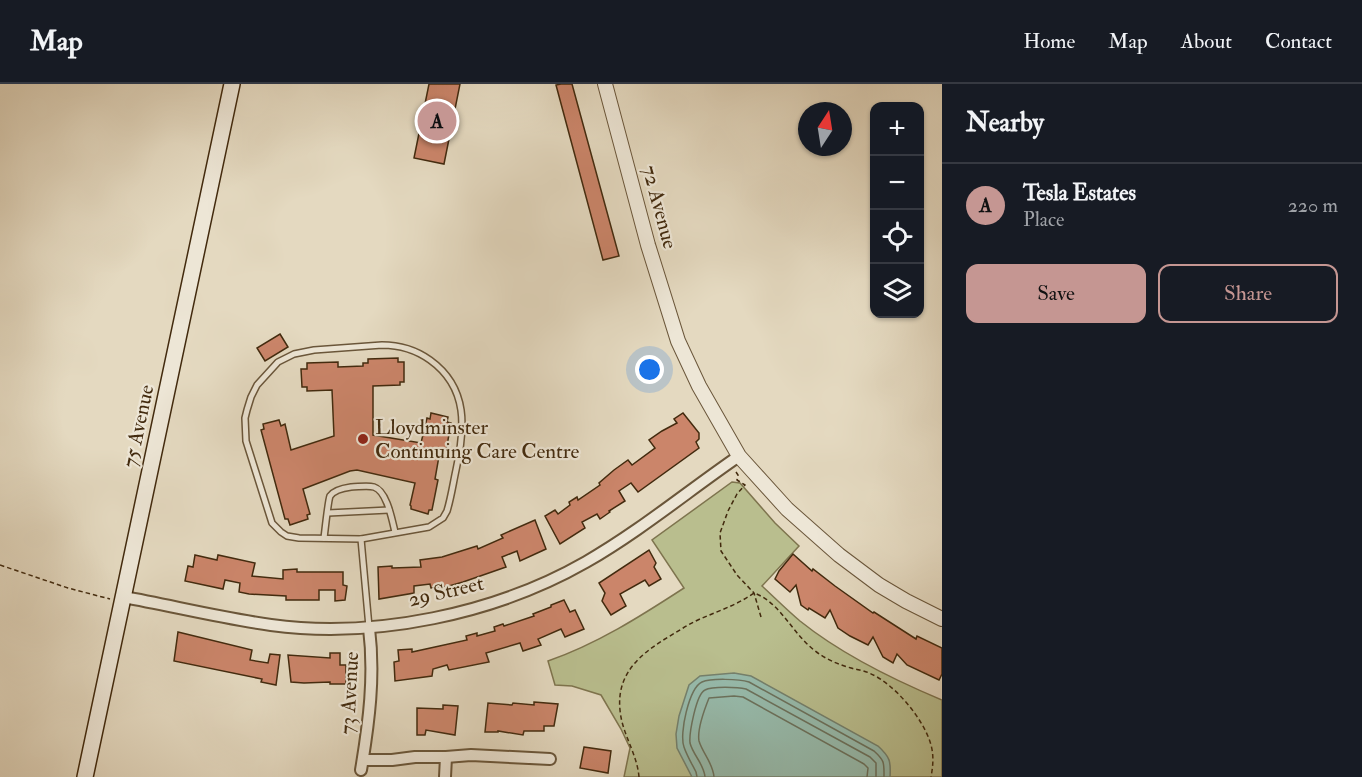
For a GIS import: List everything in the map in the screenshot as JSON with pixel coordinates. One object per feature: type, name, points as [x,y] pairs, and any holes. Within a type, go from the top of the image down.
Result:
[{"type":"main road","name":"75 Avenue","points":[[86,777],[232,84]]},
{"type":"street","name":"72 Avenue","points":[[605,84],[648,245],[678,341],[699,386],[739,456]]},
{"type":"street","name":"29 Street","points":[[123,599],[273,625],[318,628],[369,628],[414,622],[476,608],[530,590],[585,563],[638,531],[739,456]]},
{"type":"street","points":[[739,456],[787,509],[840,555],[879,585],[942,619]]},
{"type":"street","name":"73 Avenue","points":[[369,628],[373,659],[372,686],[362,765],[416,757],[446,758],[471,754],[550,759]]},
{"type":"street","points":[[445,777],[446,758]]},
{"type":"lane","points":[[382,345],[405,347],[418,352],[436,364],[449,378],[458,394],[462,413],[461,448],[447,511],[443,518],[429,527],[361,539],[324,538],[287,536],[275,528],[246,441],[245,418],[251,397],[262,378],[278,362],[294,354],[314,350],[382,345]]},
{"type":"lane","points":[[324,538],[330,497],[343,488],[374,487],[382,492],[395,532]]},
{"type":"lane","points":[[328,513],[389,510]]},
{"type":"lane","points":[[361,539],[369,628]]},
{"type":"path","points":[[738,475],[737,480],[745,484],[728,511],[720,533],[721,551],[737,575],[754,593],[764,597],[775,607],[797,634],[820,655],[835,663],[870,673],[899,695],[917,717],[930,742],[933,758],[931,777]]},
{"type":"path","points":[[0,565],[68,588],[123,599]]},
{"type":"path","points":[[754,593],[761,616]]},
{"type":"path","points":[[639,777],[638,765],[620,712],[620,691],[627,672],[651,648],[668,637],[698,620],[741,602],[754,593]]},
{"type":"shaded area","points":[[732,482],[740,483],[799,546],[762,586],[800,621],[850,655],[905,684],[942,700],[942,777],[624,777],[630,748],[601,695],[572,686],[555,685],[548,661],[601,638],[684,588],[652,540]]},
{"type":"water","points":[[734,673],[751,676],[878,746],[889,760],[890,777],[692,777],[677,748],[676,734],[689,685],[700,676]]},
{"type":"building","points":[[429,84],[460,84],[444,164],[414,158]]},
{"type":"building","points":[[572,84],[619,256],[603,260],[556,85]]},
{"type":"building","points":[[280,334],[288,347],[265,361],[257,348]]},
{"type":"building","name":"Lloydminster Continuing Care Centre","points":[[398,358],[398,362],[404,362],[404,382],[400,382],[400,385],[373,386],[373,435],[421,443],[427,418],[430,419],[431,413],[448,417],[447,422],[451,423],[445,457],[439,456],[435,479],[438,480],[432,510],[429,510],[428,514],[411,509],[415,483],[357,470],[303,489],[310,514],[307,515],[308,519],[290,525],[288,519],[285,519],[261,430],[264,429],[263,424],[279,420],[281,426],[285,424],[291,450],[334,436],[332,390],[307,391],[307,387],[302,387],[301,369],[307,369],[307,363],[338,362],[338,367],[363,366],[363,363],[368,363],[368,359]]},
{"type":"building","points":[[683,413],[699,433],[699,439],[696,442],[699,448],[638,492],[631,483],[619,491],[625,501],[600,519],[597,514],[582,522],[585,528],[560,544],[545,516],[555,510],[558,514],[570,505],[569,502],[577,497],[578,500],[600,485],[599,483],[628,460],[632,465],[655,448],[649,440],[677,423],[674,419]]},
{"type":"building","points":[[535,520],[546,549],[520,561],[517,551],[502,557],[506,567],[463,582],[431,588],[430,584],[414,586],[414,593],[379,599],[378,567],[421,567],[420,560],[442,557],[477,546],[478,549],[503,538],[501,535]]},
{"type":"building","points":[[649,550],[656,563],[654,567],[661,579],[649,586],[645,580],[620,594],[626,606],[611,615],[602,601],[605,593],[599,583]]},
{"type":"building","points":[[793,554],[812,571],[813,569],[873,613],[916,639],[917,636],[942,648],[942,674],[939,680],[907,665],[897,654],[893,663],[883,657],[873,637],[868,645],[850,636],[838,628],[830,610],[825,618],[801,605],[796,585],[790,592],[775,579]]},
{"type":"building","points":[[195,555],[217,560],[218,555],[255,563],[252,576],[283,579],[283,570],[297,569],[297,572],[343,572],[343,585],[347,586],[345,600],[335,601],[335,590],[319,590],[319,600],[286,600],[286,596],[239,592],[240,583],[225,580],[223,589],[185,581],[188,566],[193,567]]},
{"type":"building","points":[[564,600],[570,612],[575,610],[584,629],[565,637],[561,629],[538,639],[541,645],[523,651],[520,643],[486,653],[489,662],[449,670],[447,665],[433,669],[432,676],[395,681],[394,662],[399,661],[398,650],[412,649],[412,652],[467,640],[466,636],[477,633],[477,636],[495,631],[494,627],[534,616],[533,614]]},
{"type":"building","points":[[178,632],[252,650],[250,660],[268,663],[270,654],[280,655],[276,685],[261,682],[262,679],[174,661]]},
{"type":"building","points":[[330,653],[340,653],[340,665],[346,665],[346,684],[291,682],[288,655],[330,658]]},
{"type":"building","points":[[534,702],[558,704],[554,726],[544,726],[544,731],[524,731],[523,735],[498,731],[485,732],[488,703],[534,705]]},
{"type":"building","points":[[443,705],[458,706],[455,735],[426,730],[425,735],[417,735],[417,708],[443,709]]},
{"type":"building","points":[[584,747],[611,751],[608,773],[580,768]]},
{"type":"place","name":"Tesla Estates","points":[[437,121]]},
{"type":"place","name":"Lloydminster Continuing Care Centre","points":[[363,439]]}]
